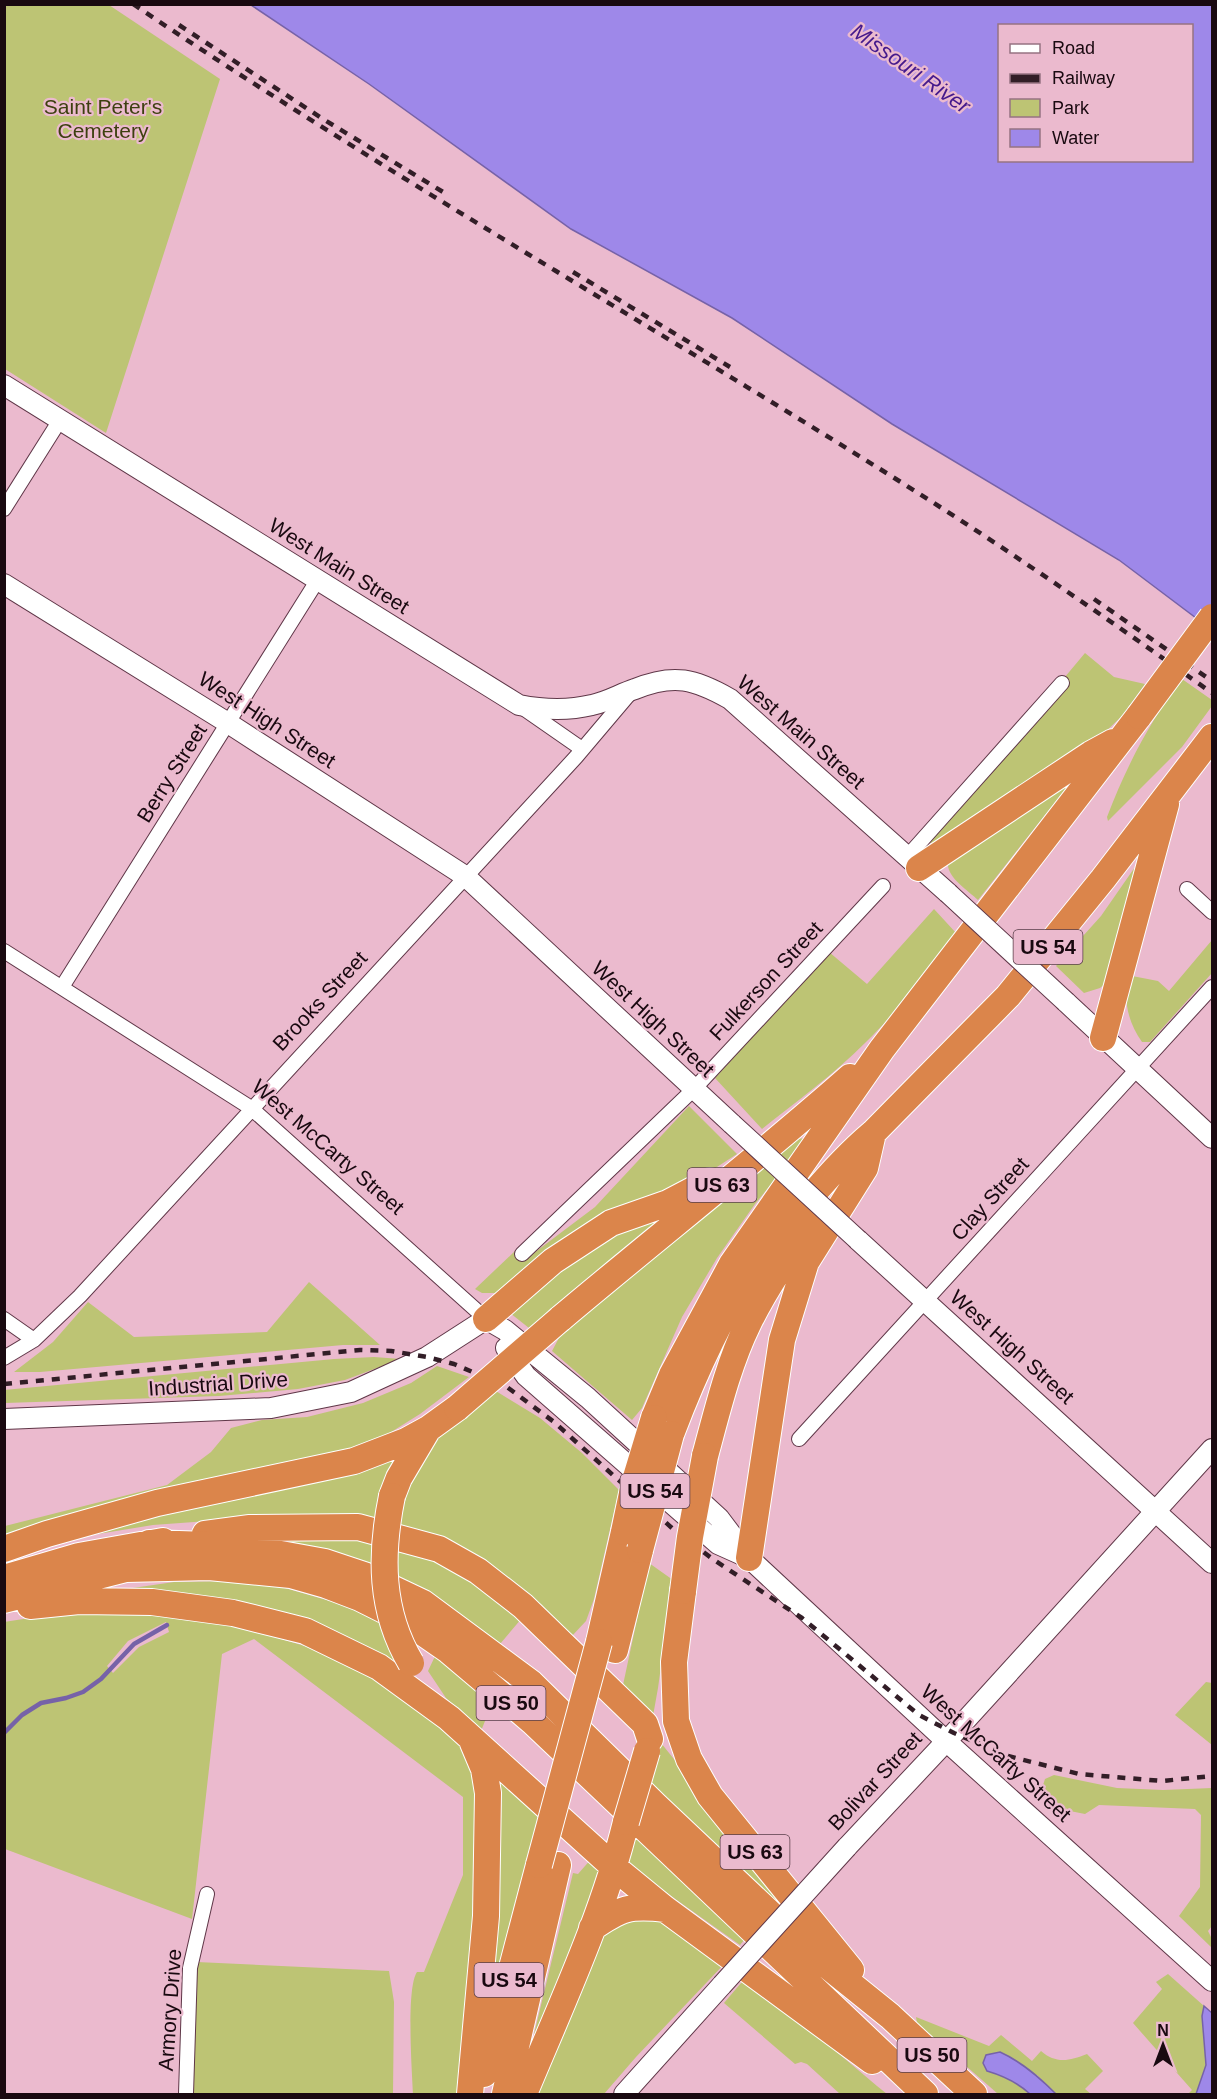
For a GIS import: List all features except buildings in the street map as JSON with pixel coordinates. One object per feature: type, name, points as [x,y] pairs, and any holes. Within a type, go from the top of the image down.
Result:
[{"type":"highway","name":"US 54","points":[[478,2094],[549,1865],[663,1426],[672,1375],[732,1264],[882,1049],[1132,726],[1212,617]]},
{"type":"highway","points":[[913,862],[1091,754],[1132,726]]},
{"type":"highway","name":"US 54","points":[[663,1426],[685,1397],[734,1299],[766,1249],[848,1153],[873,1133],[1008,996],[1103,879],[1209,741]]},
{"type":"highway","points":[[1103,1038],[1168,794]]},
{"type":"highway","name":"US 63","points":[[882,1049],[780,1139],[629,1261],[457,1408],[429,1429],[399,1478],[392,1496],[384,1549],[386,1602],[399,1643],[449,1718],[615,1868],[665,1909],[866,2057],[917,2087]]},
{"type":"highway","points":[[749,1558],[782,1340],[806,1262],[865,1168],[873,1133]]},
{"type":"highway","name":"US 63","points":[[873,1133],[784,1261],[748,1325],[723,1391],[705,1456],[682,1591],[674,1662],[675,1721],[689,1759],[710,1796],[890,2016]]},
{"type":"highway","points":[[486,1319],[553,1261],[611,1223],[686,1195],[780,1139]]},
{"type":"highway","points":[[4,1549],[47,1534],[157,1503],[354,1461],[406,1441],[429,1429]]},
{"type":"highway","points":[[148,1543],[250,1528],[310,1526],[358,1527],[439,1549],[478,1571],[523,1606],[645,1724],[648,1745]]},
{"type":"highway","name":"US 50","points":[[4,1578],[79,1556],[148,1543],[237,1546],[325,1562],[364,1575],[423,1603],[531,1683],[655,1805],[813,1954],[890,2016],[974,2094]]},
{"type":"highway","name":"US 50","points":[[4,1600],[126,1569],[209,1567],[291,1575],[360,1598],[406,1621],[448,1650],[533,1722],[917,2087]]},
{"type":"highway","points":[[4,1609],[80,1601],[153,1602],[233,1613],[274,1623],[305,1631],[379,1667],[449,1718]]},
{"type":"highway","points":[[524,2094],[615,1868],[648,1745],[674,1662]]},
{"type":"highway","points":[[470,1737],[484,1769],[488,1793],[486,1916],[470,2094]]},
{"type":"highway","name":"US 54","points":[[505,2094],[549,1865]]},
{"type":"highway","points":[[592,1928],[625,1908],[665,1909]]},
{"type":"main road","name":"West Main Street","points":[[4,385],[519,705],[544,710],[593,705],[658,680],[682,680],[703,684],[730,699],[948,893],[1212,1138]]},
{"type":"main road","name":"West High Street","points":[[4,584],[228,723],[465,876],[858,1240],[1212,1563]]},
{"type":"main road","name":"Industrial Drive","points":[[4,1419],[271,1408],[351,1392],[426,1357],[486,1319]]},
{"type":"main road","name":"West McCarty Street","points":[[486,1319],[506,1330],[588,1398],[719,1518],[749,1558],[946,1741],[1208,1978]]},
{"type":"main road","name":"Bolivar Street","points":[[624,2094],[1212,1449]]},
{"type":"street","points":[[4,510],[60,420]]},
{"type":"street","name":"Berry Street","points":[[62,987],[317,581]]},
{"type":"street","points":[[913,862],[1062,683]]},
{"type":"street","name":"Brooks Street","points":[[4,1358],[34,1340],[80,1296],[251,1107],[582,749],[633,689]]},
{"type":"street","points":[[519,705],[582,749]]},
{"type":"street","name":"Fulkerson Street","points":[[522,1254],[694,1089],[883,886]]},
{"type":"street","points":[[1187,889],[1212,912]]},
{"type":"street","name":"West McCarty Street","points":[[4,951],[251,1107],[486,1319]]},
{"type":"street","name":"Clay Street","points":[[799,1439],[1212,987]]},
{"type":"street","points":[[4,1320],[34,1340]]},
{"type":"street","name":"Armory Drive","points":[[186,2094],[190,1968],[207,1894]]},
{"type":"green space","name":"Saint Peter's Cemetery","points":[[4,5],[109,5],[220,79],[106,433],[5,369]]},
{"type":"green space","points":[[1085,653],[1114,677],[1145,684],[1123,715],[1098,739],[932,843],[927,842]]},
{"type":"green space","points":[[1182,679],[1212,700],[1212,706],[1182,747],[1108,821],[1107,817],[1114,798],[1131,762],[1159,711]]},
{"type":"green space","points":[[1086,763],[978,900],[958,883],[950,873],[948,862]]},
{"type":"green space","points":[[1142,857],[1108,981],[1100,988],[1084,993],[1056,966],[1101,916]]},
{"type":"green space","points":[[934,909],[957,934],[901,1004],[853,1055],[762,1129],[715,1078],[829,952],[867,984]]},
{"type":"green space","points":[[1212,940],[1212,973],[1150,1042],[1142,1042],[1133,1026],[1128,1010],[1127,975],[1158,981],[1169,991]]},
{"type":"green space","points":[[689,1106],[737,1154],[703,1176],[497,1293],[482,1293],[475,1289],[515,1251],[526,1259],[595,1207]]},
{"type":"green space","points":[[804,1138],[799,1150],[755,1204],[717,1258],[682,1317],[642,1408],[632,1420],[552,1351],[568,1321],[794,1140]]},
{"type":"green space","points":[[673,1208],[529,1328],[510,1313],[510,1308],[602,1239]]},
{"type":"green space","points":[[309,1282],[380,1345],[343,1345],[40,1372],[14,1372],[53,1342],[88,1302],[134,1337],[267,1332]]},
{"type":"green space","points":[[374,1357],[401,1359],[345,1380],[298,1389],[219,1396],[5,1403],[4,1390]]},
{"type":"green space","points":[[437,1366],[469,1377],[420,1414],[380,1439],[343,1453],[5,1539],[5,1526],[167,1485],[211,1452],[231,1428],[262,1420],[307,1417],[363,1403],[411,1383]]},
{"type":"green space","points":[[491,1388],[540,1418],[582,1453],[619,1490],[594,1599],[586,1621],[571,1637],[395,1524],[400,1499],[438,1434]]},
{"type":"green space","points":[[399,1451],[376,1519],[275,1516],[153,1525],[61,1540]]},
{"type":"green space","points":[[345,1532],[455,1565],[522,1618],[500,1644],[454,1610],[324,1549],[273,1538]]},
{"type":"green space","points":[[649,1563],[673,1580],[653,1716],[623,1685]]},
{"type":"green space","points":[[229,1581],[285,1588],[344,1605],[384,1623],[407,1677],[368,1653],[112,1591],[174,1582]]},
{"type":"green space","points":[[111,1612],[180,1617],[240,1627],[315,1649],[369,1676],[458,1739],[478,1776],[480,1857],[461,2094],[413,2094],[410,2030],[412,1995],[417,1972],[424,1972],[463,1875],[463,1797],[254,1639],[222,1654],[192,1919],[5,1849],[4,1622],[49,1615]],"holes":[[[166,1622],[169,1632],[139,1647],[113,1673],[107,1666],[128,1641]]]},
{"type":"green space","points":[[437,1652],[493,1701],[481,1731],[446,1698],[428,1671]]},
{"type":"green space","points":[[1206,1682],[1212,1683],[1212,1745],[1175,1715]]},
{"type":"green space","points":[[661,1743],[785,1897],[778,1906],[648,1784]]},
{"type":"green space","points":[[494,1775],[539,1813],[488,2010]]},
{"type":"green space","points":[[1054,1775],[1117,1788],[1163,1790],[1212,1788],[1212,1926],[1208,1931],[1212,1939],[1211,1947],[1179,1916],[1200,1887],[1201,1815],[1195,1809],[1099,1805],[1085,1814],[1065,1810],[1042,1788],[1045,1779]]},
{"type":"green space","points":[[634,1830],[745,1939],[740,1945],[626,1864]]},
{"type":"green space","points":[[592,1858],[603,1869],[539,2035],[534,2034],[573,1873],[578,1874]]},
{"type":"green space","points":[[653,1912],[727,1961],[604,2094],[532,2094],[600,1928]]},
{"type":"green space","points":[[197,1962],[389,1971],[394,2002],[393,2094],[192,2094]]},
{"type":"green space","points":[[1168,1974],[1204,2006],[1202,2016],[1206,2065],[1196,2094],[1188,2094],[1192,2090],[1133,2023],[1162,1989],[1156,1982]]},
{"type":"green space","points":[[747,1976],[887,2094],[840,2094],[807,2064],[801,2062],[795,2064],[724,2003]]},
{"type":"green space","points":[[916,2017],[989,2046],[1001,2035],[1032,2061],[1041,2051],[1057,2060],[1087,2054],[1103,2071],[1085,2089],[1091,2094],[1056,2094],[1037,2075],[987,2070],[1010,2080],[1030,2094],[998,2094],[917,2023]]},
{"type":"water","name":"Missouri River","points":[[251,5],[1212,5],[1212,630],[1119,560],[892,424],[732,318],[571,229],[369,84]]},
{"type":"water","points":[[1204,2006],[1212,2013],[1212,2094],[1196,2094],[1206,2065],[1202,2016]]},
{"type":"water","points":[[1000,2052],[1030,2070],[1056,2094],[1030,2094],[1010,2080],[987,2071],[983,2063],[986,2055]]},
{"type":"waterway","points":[[4,1733],[22,1715],[41,1703],[83,1692],[101,1679],[134,1644],[167,1625]]},
{"type":"railway","points":[[133,4],[326,130],[915,491],[1065,590],[1212,693]]},
{"type":"railway","points":[[179,25],[323,119],[448,195]]},
{"type":"railway","points":[[573,272],[730,367]]},
{"type":"railway","points":[[1094,599],[1212,681]]},
{"type":"railway","points":[[4,1384],[360,1350],[391,1351],[454,1364],[507,1387],[554,1422],[673,1529],[714,1560],[802,1618],[919,1715],[1008,1756],[1079,1774],[1162,1781],[1212,1776]]}]
